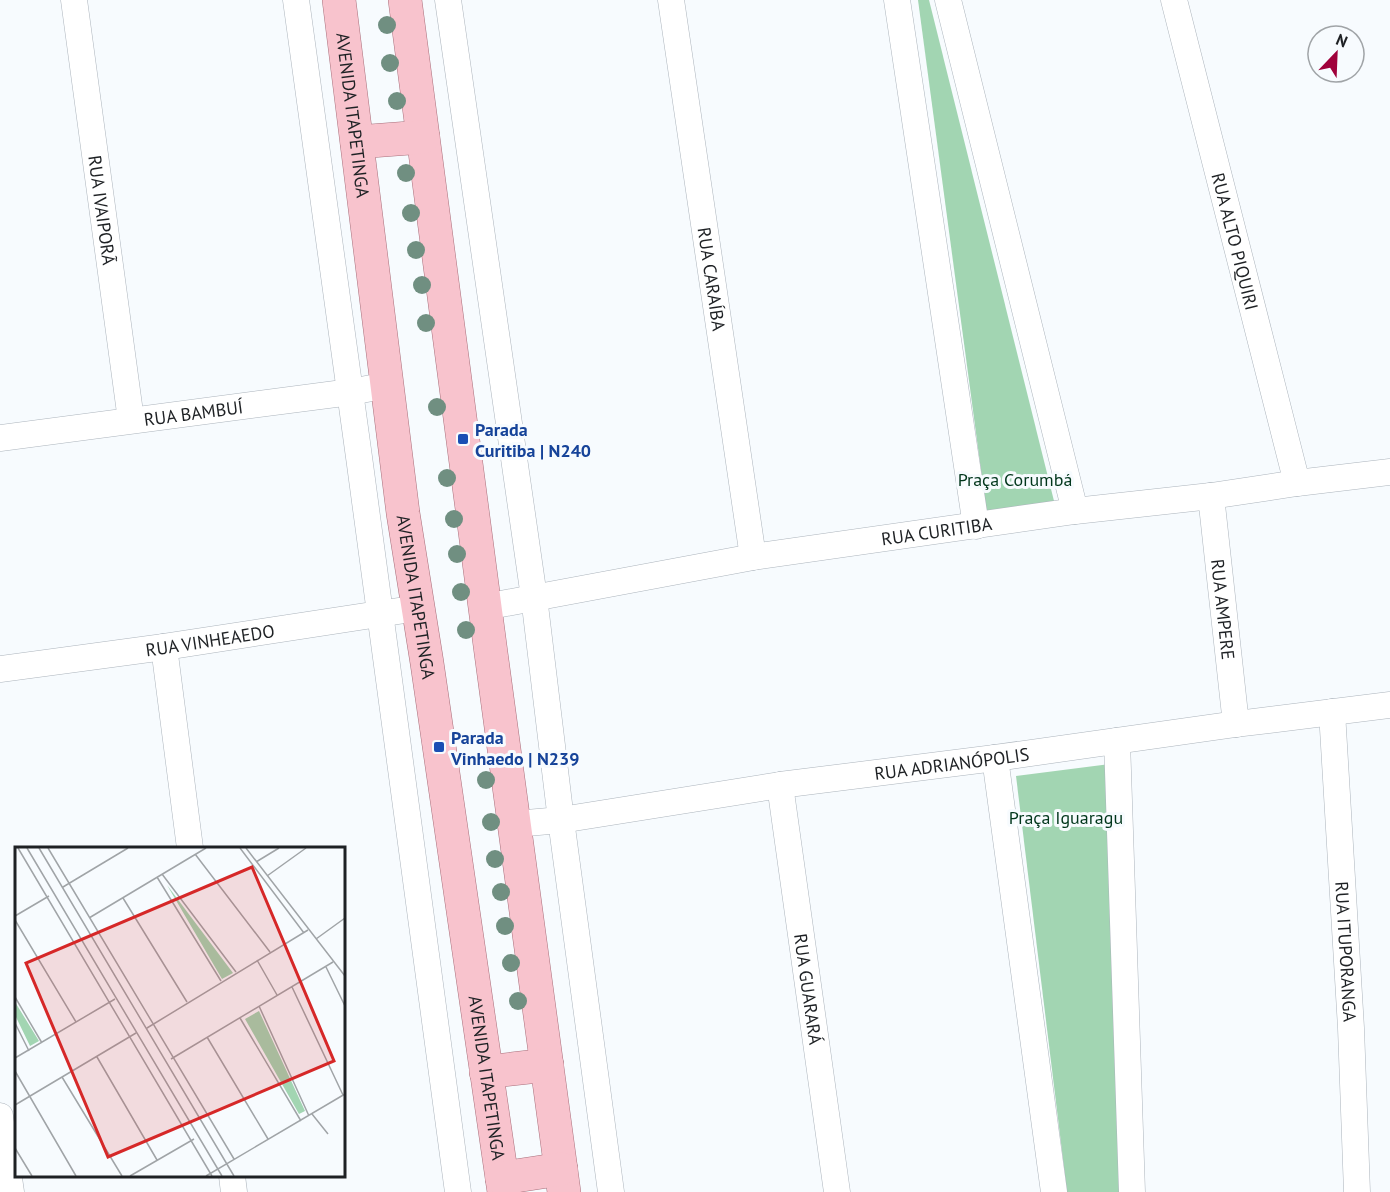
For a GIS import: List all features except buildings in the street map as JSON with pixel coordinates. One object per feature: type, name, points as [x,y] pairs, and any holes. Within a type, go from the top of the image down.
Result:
[{"type":"main road","name":"AVENIDA ITAPETINGA","points":[[339,0],[404,513],[503,1185]]},
{"type":"main road","points":[[405,0],[563,1180],[503,1185]]},
{"type":"main road","points":[[357,142],[423,137]]},
{"type":"main road","points":[[486,1072],[547,1065]]},
{"type":"street","name":"RUA IVAIPORÃ","points":[[74,0],[131,420]]},
{"type":"street","name":"AVENIDA ITAPETINGA","points":[[296,0],[458,1192]]},
{"type":"street","points":[[448,0],[534,597],[561,820],[611,1192]]},
{"type":"street","name":"RUA CARAÍBA","points":[[671,0],[753,557]]},
{"type":"street","points":[[897,0],[976,526]]},
{"type":"street","points":[[948,0],[1076,511]]},
{"type":"street","name":"RUA ALTO PIQUIRI","points":[[1174,0],[1297,483]]},
{"type":"street","name":"RUA BAMBUÍ","points":[[0,438],[351,392],[387,385]]},
{"type":"street","name":"RUA CURITIBA","points":[[485,607],[753,557],[1076,511],[1390,472]]},
{"type":"street","name":"RUA AMPERE","points":[[1211,496],[1236,724]]},
{"type":"street","name":"RUA VINHEAEDO","points":[[0,669],[164,647],[418,608]]},
{"type":"street","points":[[164,647],[190,847]]},
{"type":"street","name":"RUA ADRIANÓPOLIS","points":[[515,824],[561,820],[780,785],[1390,705]]},
{"type":"street","name":"RUA ITUPORANGA","points":[[1332,712],[1350,1016],[1357,1192]]},
{"type":"street","points":[[1117,741],[1132,1192]]},
{"type":"street","points":[[996,758],[1054,1192]]},
{"type":"street","name":"RUA GUARARÁ","points":[[780,785],[837,1192]]},
{"type":"street","points":[[0,1116],[11,1192]]},
{"type":"street","points":[[232,1177],[234,1192]]},
{"type":"green space","name":"Praça Corumbá","points":[[918,0],[929,0],[1056,509],[987,515]]},
{"type":"green space","name":"Praça Iguaragu","points":[[1110,764],[1121,1192],[1067,1192],[1016,776]]},
{"type":"place","name":"Parada Curitiba | N240","points":[[463,439]]},
{"type":"place","name":"Parada Vinhaedo | N239","points":[[439,747]]}]
